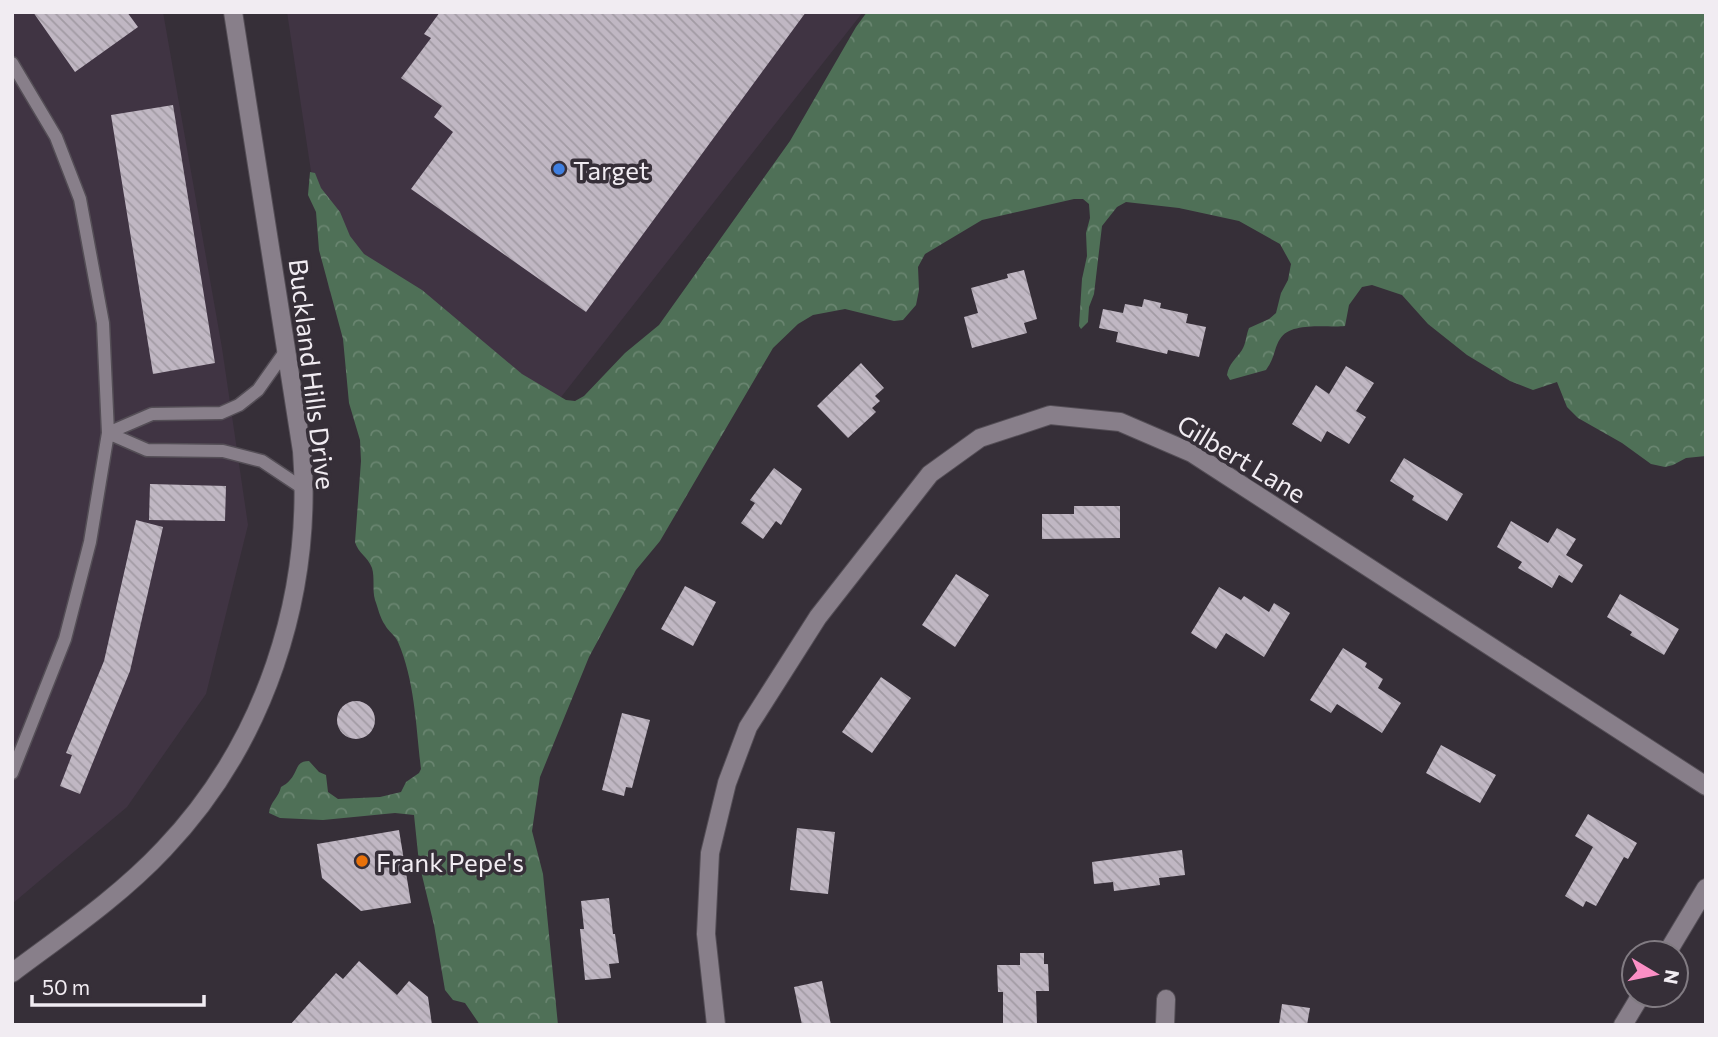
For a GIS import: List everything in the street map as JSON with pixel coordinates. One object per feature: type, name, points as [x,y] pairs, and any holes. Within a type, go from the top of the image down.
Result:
[{"type":"street","name":"Buckland Hills Drive","points":[[12,974],[110,899],[143,870],[184,827],[224,772],[261,701],[285,636],[294,597],[300,558],[304,489],[302,450],[233,12]]},
{"type":"street","name":"Gilbert Lane","points":[[716,1025],[706,934],[710,853],[727,783],[748,727],[818,617],[930,474],[980,438],[1049,415],[1120,422],[1192,453],[1706,786]]},
{"type":"street","points":[[1675,939],[1706,888]]},
{"type":"street","points":[[1165,1025],[1166,999]]},
{"type":"street","points":[[1623,1025],[1633,1009]]},
{"type":"lane","points":[[12,63],[56,136],[79,199],[103,323],[108,433],[90,541],[70,619],[52,673],[12,773]]},
{"type":"lane","points":[[108,433],[152,414],[221,413],[239,405],[258,390],[287,349]]},
{"type":"lane","points":[[108,433],[147,450],[223,451],[262,461],[304,489]]},
{"type":"shaded area","points":[[12,12],[163,12],[222,348],[248,525],[206,694],[127,807],[12,904]]},
{"type":"shaded area","points":[[287,12],[863,12],[558,401],[329,291]]},
{"type":"green space","points":[[867,12],[1706,12],[1706,456],[1686,458],[1665,467],[1651,464],[1622,443],[1578,418],[1567,407],[1557,382],[1533,390],[1510,381],[1467,355],[1428,324],[1402,295],[1372,285],[1362,287],[1349,305],[1345,326],[1310,326],[1285,333],[1266,370],[1230,380],[1228,371],[1243,348],[1249,328],[1276,313],[1291,264],[1280,244],[1239,221],[1179,208],[1126,202],[1117,207],[1102,226],[1094,294],[1089,307],[1088,322],[1081,329],[1082,279],[1087,256],[1089,204],[1083,199],[1074,199],[982,220],[925,254],[918,267],[919,290],[916,305],[903,320],[894,321],[845,309],[813,315],[798,324],[773,348],[660,541],[636,570],[589,657],[540,777],[532,831],[543,874],[558,1025],[480,1025],[465,1003],[453,1000],[445,990],[434,925],[419,863],[414,815],[395,813],[323,820],[280,818],[269,813],[281,787],[293,777],[304,761],[309,761],[319,772],[326,775],[328,792],[338,799],[380,797],[401,792],[406,782],[421,769],[414,705],[404,657],[397,640],[379,613],[374,596],[372,568],[355,542],[360,440],[349,403],[343,339],[319,250],[316,212],[308,195],[310,172],[315,173],[321,188],[340,212],[350,236],[364,254],[422,290],[522,374],[566,400],[575,401],[584,396],[625,353],[659,325],[790,141]]},
{"type":"building","points":[[33,12],[127,12],[138,27],[75,72]]},
{"type":"building","name":"Target","points":[[440,12],[806,12],[586,312],[411,189],[453,132],[434,117],[442,106],[401,78],[431,38],[424,34]]},
{"type":"building","points":[[173,105],[215,363],[153,374],[111,115]]},
{"type":"building","points":[[1024,270],[1037,319],[1024,323],[1027,333],[972,348],[964,317],[978,313],[971,288],[1008,278],[1007,274]]},
{"type":"building","points":[[1144,299],[1161,303],[1160,308],[1188,314],[1186,323],[1206,327],[1199,357],[1168,350],[1167,354],[1116,342],[1118,332],[1099,328],[1103,309],[1123,313],[1125,304],[1142,307]]},
{"type":"building","points":[[861,363],[884,388],[875,396],[880,401],[872,408],[876,412],[848,438],[817,406]]},
{"type":"building","points":[[1346,366],[1374,383],[1356,411],[1366,417],[1349,444],[1327,431],[1321,442],[1292,424],[1316,385],[1329,394]]},
{"type":"building","points":[[1404,458],[1463,494],[1447,521],[1412,500],[1414,496],[1390,481]]},
{"type":"building","points":[[774,468],[802,489],[781,525],[776,521],[763,539],[741,523],[755,503],[750,500]]},
{"type":"building","points":[[150,484],[226,486],[225,521],[149,520]]},
{"type":"building","points":[[1074,506],[1120,506],[1120,538],[1042,539],[1042,514],[1074,514]]},
{"type":"building","points":[[136,520],[163,527],[130,671],[80,794],[60,786],[72,755],[66,753],[104,661]]},
{"type":"building","points":[[1511,521],[1548,543],[1557,528],[1576,539],[1566,555],[1583,565],[1572,583],[1559,575],[1552,588],[1518,568],[1522,562],[1497,547]]},
{"type":"building","points":[[956,574],[989,595],[955,647],[922,625]]},
{"type":"building","points":[[685,586],[716,602],[693,646],[661,629]]},
{"type":"building","points":[[1219,587],[1241,600],[1244,596],[1269,612],[1274,603],[1290,613],[1264,657],[1226,633],[1216,649],[1191,633]]},
{"type":"building","points":[[1620,594],[1679,629],[1664,655],[1630,635],[1632,632],[1607,617]]},
{"type":"building","points":[[1343,648],[1367,663],[1365,667],[1383,679],[1378,688],[1401,703],[1382,733],[1337,704],[1331,713],[1310,700]]},
{"type":"building","points":[[881,677],[911,698],[872,753],[842,732]]},
{"type":"building","points":[[356,701],[369,707],[375,720],[369,733],[356,739],[343,733],[337,720],[343,707]]},
{"type":"building","points":[[622,713],[650,720],[632,788],[626,787],[624,796],[602,790]]},
{"type":"building","points":[[1441,745],[1496,775],[1480,803],[1426,773]]},
{"type":"building","points":[[1588,814],[1637,843],[1628,859],[1624,857],[1596,906],[1586,901],[1583,907],[1565,896],[1593,847],[1575,836]]},
{"type":"building","points":[[797,828],[835,832],[828,894],[790,890]]},
{"type":"building","name":"Frank Pepe's","points":[[399,830],[411,903],[361,911],[322,878],[317,844]]},
{"type":"building","points":[[1182,850],[1185,875],[1159,878],[1160,885],[1114,891],[1113,882],[1094,884],[1092,862]]},
{"type":"building","points":[[609,898],[619,963],[609,964],[611,978],[585,980],[580,929],[584,929],[581,901]]},
{"type":"building","points":[[1020,953],[1044,953],[1044,964],[1048,964],[1049,991],[1036,991],[1037,1025],[1003,1025],[1003,992],[998,992],[997,965],[1020,965]]},
{"type":"building","points":[[359,961],[397,995],[409,981],[428,997],[432,1025],[290,1025],[336,973],[343,979]]},
{"type":"building","points":[[822,981],[831,1025],[802,1025],[794,987]]},
{"type":"building","points":[[1282,1004],[1310,1008],[1307,1025],[1279,1025]]},
{"type":"place","name":"Target","points":[[559,169]]},
{"type":"place","name":"Frank Pepe's","points":[[362,861]]}]
